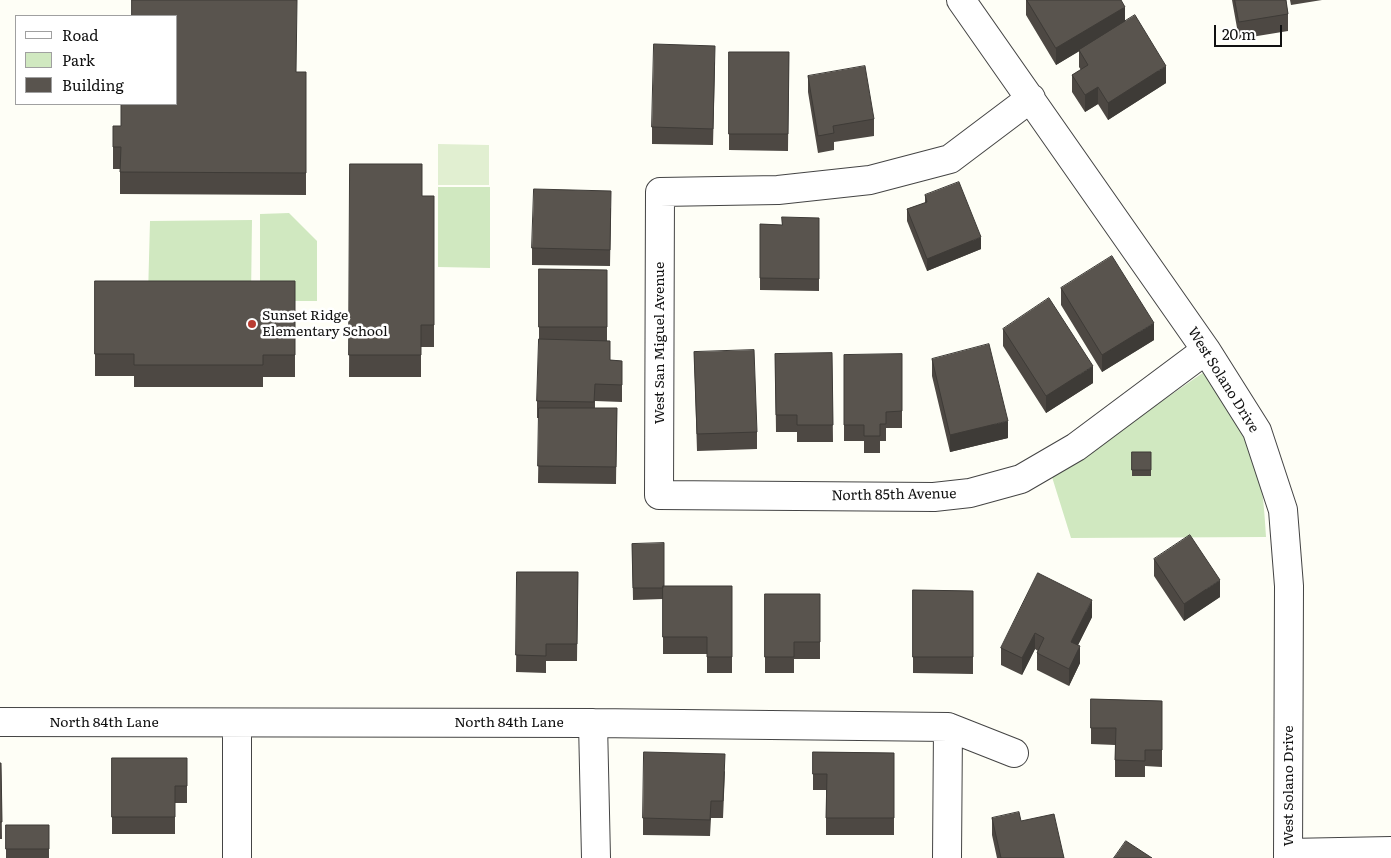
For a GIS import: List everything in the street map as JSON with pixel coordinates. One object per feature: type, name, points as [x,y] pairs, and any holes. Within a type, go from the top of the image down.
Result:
[{"type":"street","name":"West Solano Drive","points":[[961,0],[1206,350],[1257,431],[1283,510],[1290,586],[1288,855]]},
{"type":"street","name":"West San Miguel Avenue","points":[[659,495],[660,192],[778,190],[870,180],[950,159],[1030,98]]},
{"type":"street","name":"North 85th Avenue","points":[[659,495],[934,497],[970,493],[1021,479],[1076,447],[1206,350]]},
{"type":"street","name":"North 84th Lane","points":[[0,722],[593,723],[948,727],[1014,753]]},
{"type":"street","points":[[237,723],[237,858]]},
{"type":"street","points":[[593,723],[596,858]]},
{"type":"street","points":[[948,727],[948,858]]},
{"type":"street","points":[[1288,855],[1391,851]]},
{"type":"green space","points":[[438,144],[489,145],[489,185],[438,185]]},
{"type":"green space","points":[[438,187],[490,187],[490,268],[438,267]]},
{"type":"green space","points":[[289,213],[317,241],[317,301],[260,301],[260,214]]},
{"type":"green space","points":[[252,220],[251,297],[148,296],[150,221]]},
{"type":"green space","points":[[1204,372],[1239,428],[1253,458],[1262,490],[1266,537],[1071,538],[1052,477]]},
{"type":"building","points":[[132,0],[297,0],[296,72],[306,72],[306,173],[120,172],[121,147],[113,147],[113,126],[121,126],[121,105],[178,105],[178,15],[132,15]]},
{"type":"building","points":[[1027,0],[1121,0],[1125,7],[1056,48]]},
{"type":"building","points":[[1235,0],[1286,0],[1288,14],[1239,22]]},
{"type":"building","points":[[1135,15],[1166,66],[1108,103],[1098,87],[1085,95],[1072,75],[1088,65],[1079,50]]},
{"type":"building","points":[[654,44],[715,46],[713,129],[652,127]]},
{"type":"building","points":[[729,52],[789,52],[788,134],[729,134]]},
{"type":"building","points":[[865,66],[874,119],[833,126],[834,133],[818,136],[808,76]]},
{"type":"building","points":[[350,164],[422,164],[422,196],[434,196],[434,325],[421,325],[421,355],[349,355]]},
{"type":"building","points":[[959,182],[981,237],[927,259],[907,209],[927,202],[925,195]]},
{"type":"building","points":[[534,189],[611,191],[610,250],[532,248]]},
{"type":"building","points":[[782,217],[819,218],[819,279],[760,278],[760,224],[782,225]]},
{"type":"building","points":[[1112,256],[1154,323],[1102,355],[1061,288]]},
{"type":"building","points":[[539,269],[607,270],[607,327],[539,327]]},
{"type":"building","points":[[95,281],[295,281],[295,355],[263,355],[263,365],[134,365],[134,354],[95,354]]},
{"type":"building","points":[[1049,298],[1093,366],[1046,396],[1003,329]]},
{"type":"building","points":[[539,339],[610,341],[610,360],[622,361],[622,385],[595,384],[594,402],[537,401]]},
{"type":"building","points":[[989,344],[1008,421],[950,435],[932,359]]},
{"type":"building","points":[[754,350],[757,432],[697,434],[694,352]]},
{"type":"building","points":[[832,353],[833,425],[797,425],[797,415],[776,415],[775,354]]},
{"type":"building","points":[[902,354],[902,411],[886,412],[886,424],[880,424],[880,436],[864,436],[864,425],[844,425],[844,355]]},
{"type":"building","points":[[539,408],[617,408],[616,467],[538,466]]},
{"type":"building","points":[[1132,452],[1151,452],[1151,470],[1132,470]]},
{"type":"building","points":[[1190,535],[1220,580],[1184,604],[1154,559]]},
{"type":"building","points":[[664,543],[663,588],[633,588],[632,544]]},
{"type":"building","points":[[517,572],[578,572],[577,644],[546,644],[546,656],[516,655]]},
{"type":"building","points":[[1038,573],[1092,600],[1071,642],[1080,646],[1069,669],[1037,653],[1044,638],[1035,633],[1022,658],[1001,648]]},
{"type":"building","points":[[663,586],[732,586],[732,657],[707,657],[707,637],[663,637]]},
{"type":"building","points":[[913,590],[973,591],[973,657],[913,657]]},
{"type":"building","points":[[765,594],[820,594],[820,642],[794,642],[794,657],[765,657]]},
{"type":"building","points":[[1091,699],[1162,701],[1162,750],[1145,750],[1145,761],[1115,760],[1116,728],[1091,728]]},
{"type":"building","points":[[644,752],[725,754],[723,801],[711,801],[710,820],[643,818]]},
{"type":"building","points":[[813,752],[894,753],[894,818],[826,818],[827,774],[813,774]]},
{"type":"building","points":[[112,758],[187,758],[187,786],[175,786],[175,817],[112,817]]},
{"type":"building","points":[[1,763],[2,822],[0,822]]},
{"type":"building","points":[[1019,812],[1021,821],[1054,814],[1064,858],[1001,858],[992,818]]},
{"type":"building","points":[[6,825],[49,825],[49,849],[6,849]]},
{"type":"building","points":[[1126,841],[1152,858],[1114,858]]},
{"type":"place","name":"Sunset Ridge Elementary School","points":[[252,324]]}]
